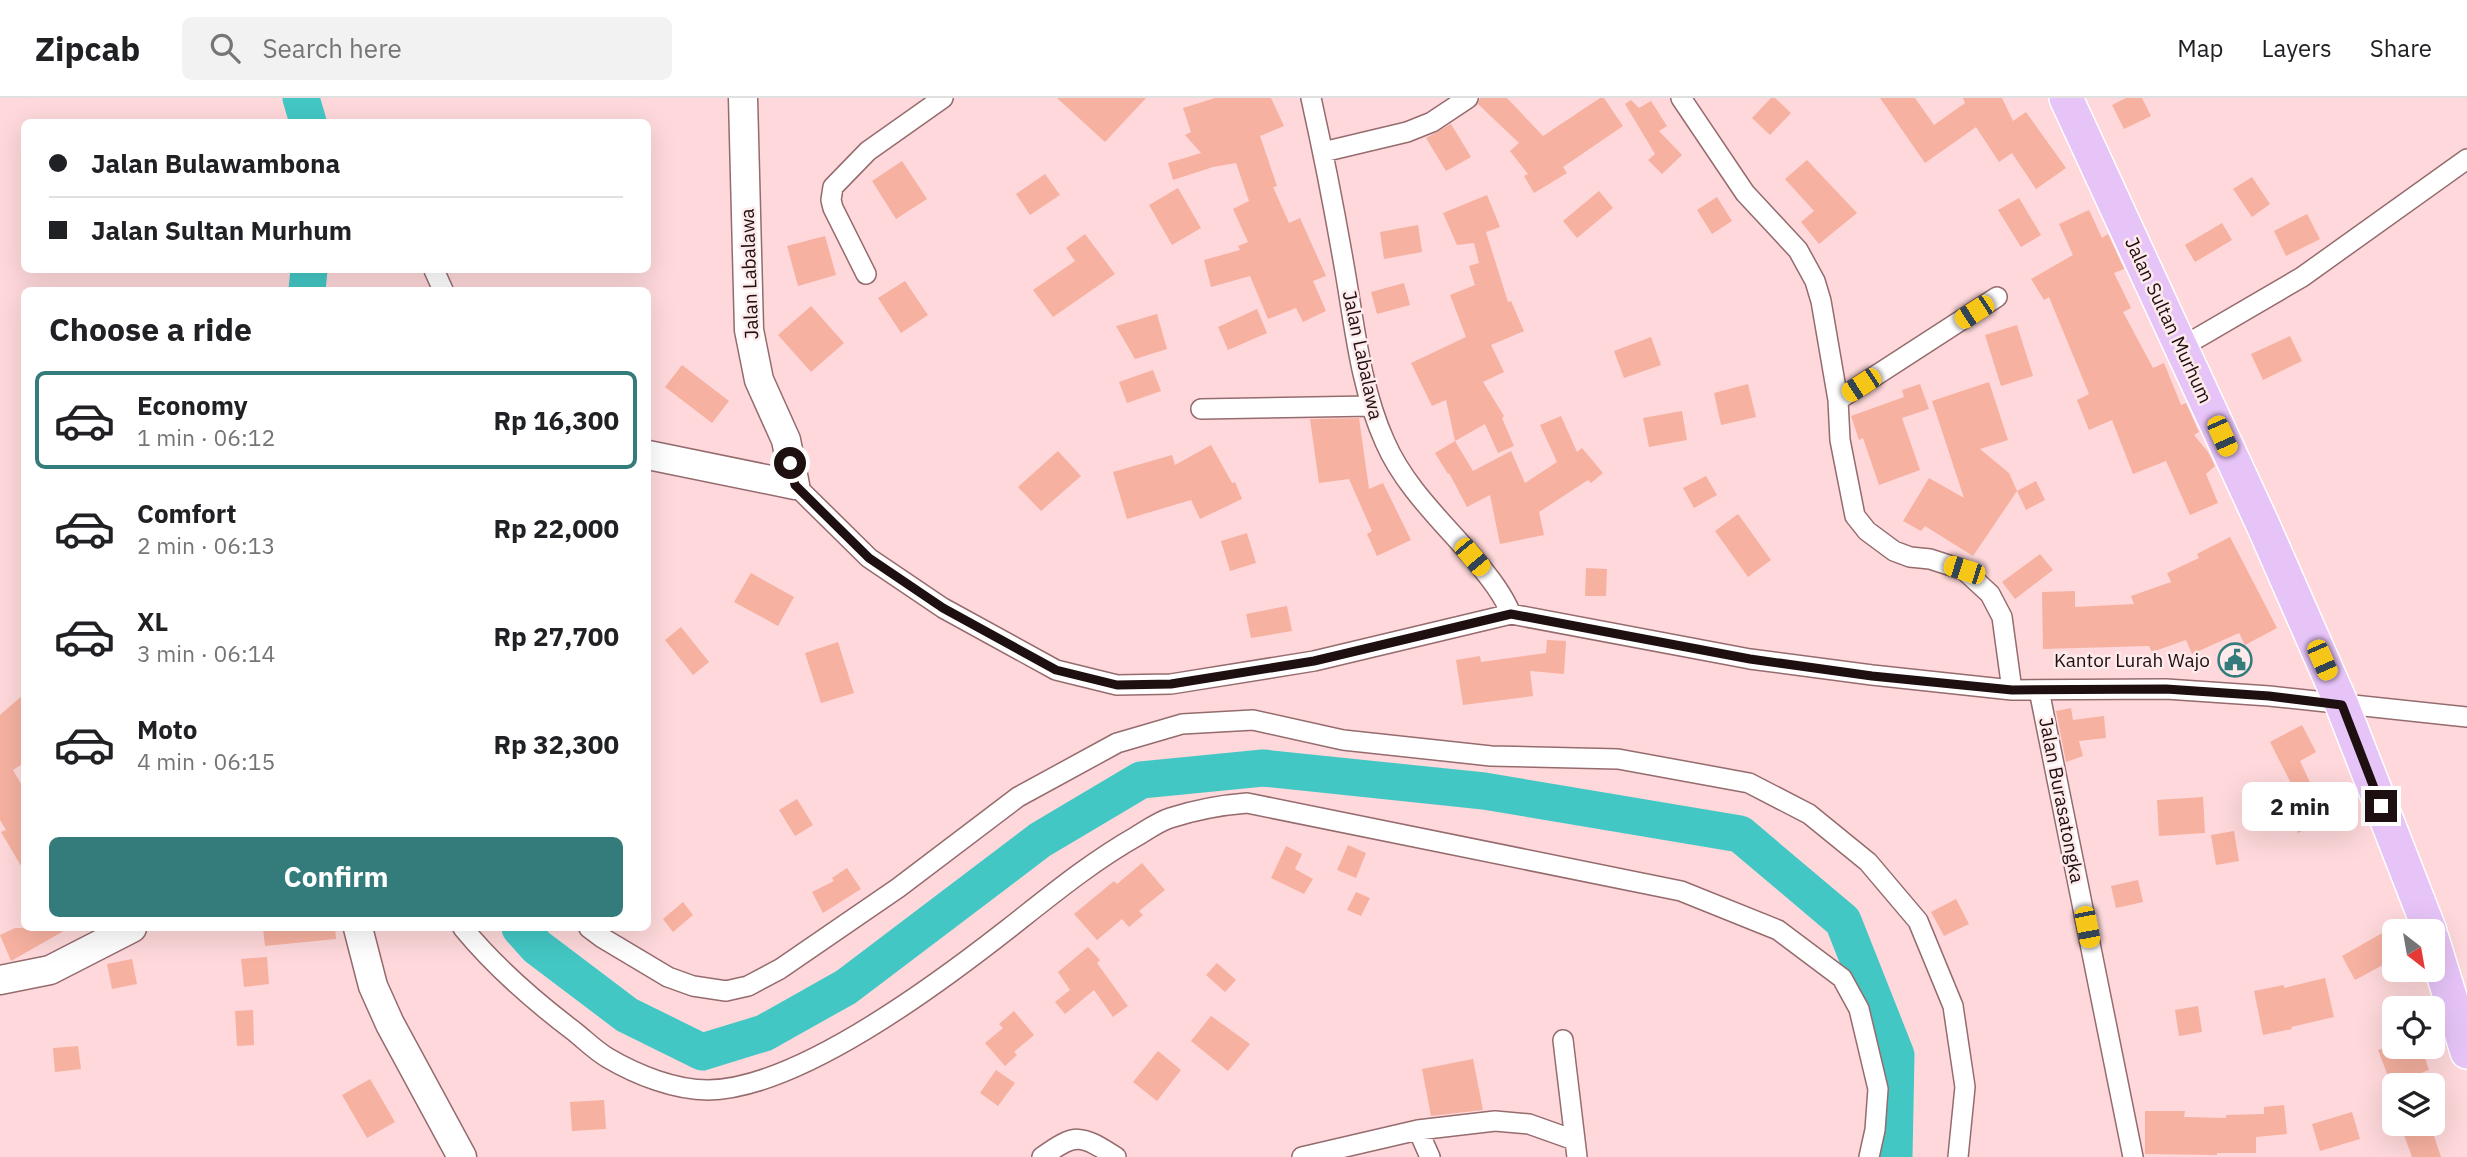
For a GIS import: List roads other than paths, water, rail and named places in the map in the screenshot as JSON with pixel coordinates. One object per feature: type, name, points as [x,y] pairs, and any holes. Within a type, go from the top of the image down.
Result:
[{"type":"highway","name":"Jalan Sultan Murhum","points":[[2066,98],[2182,347],[2342,705],[2425,919]]},
{"type":"highway","points":[[2445,980],[2467,1052]]},
{"type":"main road","name":"Jalan Labalawa","points":[[743,98],[749,330],[759,380],[786,440],[795,485]]},
{"type":"main road","points":[[651,456],[795,485]]},
{"type":"main road","points":[[0,980],[50,970],[126,931]]},
{"type":"main road","points":[[359,931],[368,970],[390,1024],[462,1157]]},
{"type":"street","points":[[866,274],[833,208],[833,187],[868,151],[943,98]]},
{"type":"street","name":"Jalan Labalawa","points":[[1311,98],[1371,407],[1386,445],[1411,486],[1486,573],[1506,601],[1511,614]]},
{"type":"street","points":[[1323,152],[1406,132],[1432,122],[1468,98]]},
{"type":"street","points":[[1681,98],[1745,193],[1798,250],[1815,281],[1838,400],[1840,440],[1855,516],[1867,531],[1894,551],[1964,570],[1990,594],[2002,617],[2012,690]]},
{"type":"street","points":[[2182,347],[2302,277],[2467,159]]},
{"type":"street","points":[[1838,400],[1997,297]]},
{"type":"street","points":[[1201,409],[1371,407]]},
{"type":"street","points":[[795,485],[869,558],[943,608],[1056,670],[1117,685],[1171,684],[1314,661],[1511,614],[1750,659],[1872,676],[2012,690],[2166,689],[2269,696],[2467,717]]},
{"type":"street","name":"Jalan Burasatongka","points":[[2039,690],[2133,1157]]},
{"type":"street","points":[[593,931],[668,977],[693,986],[726,991],[748,986],[780,969],[898,888],[1018,797],[1117,743],[1182,724],[1253,720],[1343,740],[1491,756],[1618,759],[1749,783],[1809,814],[1868,862],[1917,921],[1953,1006],[1965,1087],[1958,1157]]},
{"type":"street","points":[[465,931],[484,954],[552,1015],[608,1058],[664,1083],[707,1090],[740,1086],[788,1069],[848,1039],[890,1013],[975,955],[1111,851],[1167,819],[1216,806],[1247,803],[1681,891],[1778,930],[1842,978],[1859,1009],[1878,1089],[1875,1130],[1869,1157]]},
{"type":"street","points":[[1563,1040],[1575,1149]]},
{"type":"street","points":[[1302,1157],[1335,1153],[1418,1130],[1494,1121],[1529,1124],[1575,1149]]},
{"type":"street","points":[[1418,1130],[1430,1157]]},
{"type":"street","points":[[1042,1157],[1064,1141],[1073,1138],[1087,1140],[1116,1157]]},
{"type":"waterway","points":[[301,98],[307,119]]},
{"type":"waterway","points":[[307,287],[309,273]]},
{"type":"waterway","points":[[523,931],[537,947],[627,1015],[702,1052],[764,1033],[846,987],[1040,840],[1141,780],[1263,768],[1484,791],[1740,834],[1843,921],[1896,1055],[1894,1157]]},
{"type":"place","name":"Kantor Lurah Wajo","points":[[2235,660]]}]
